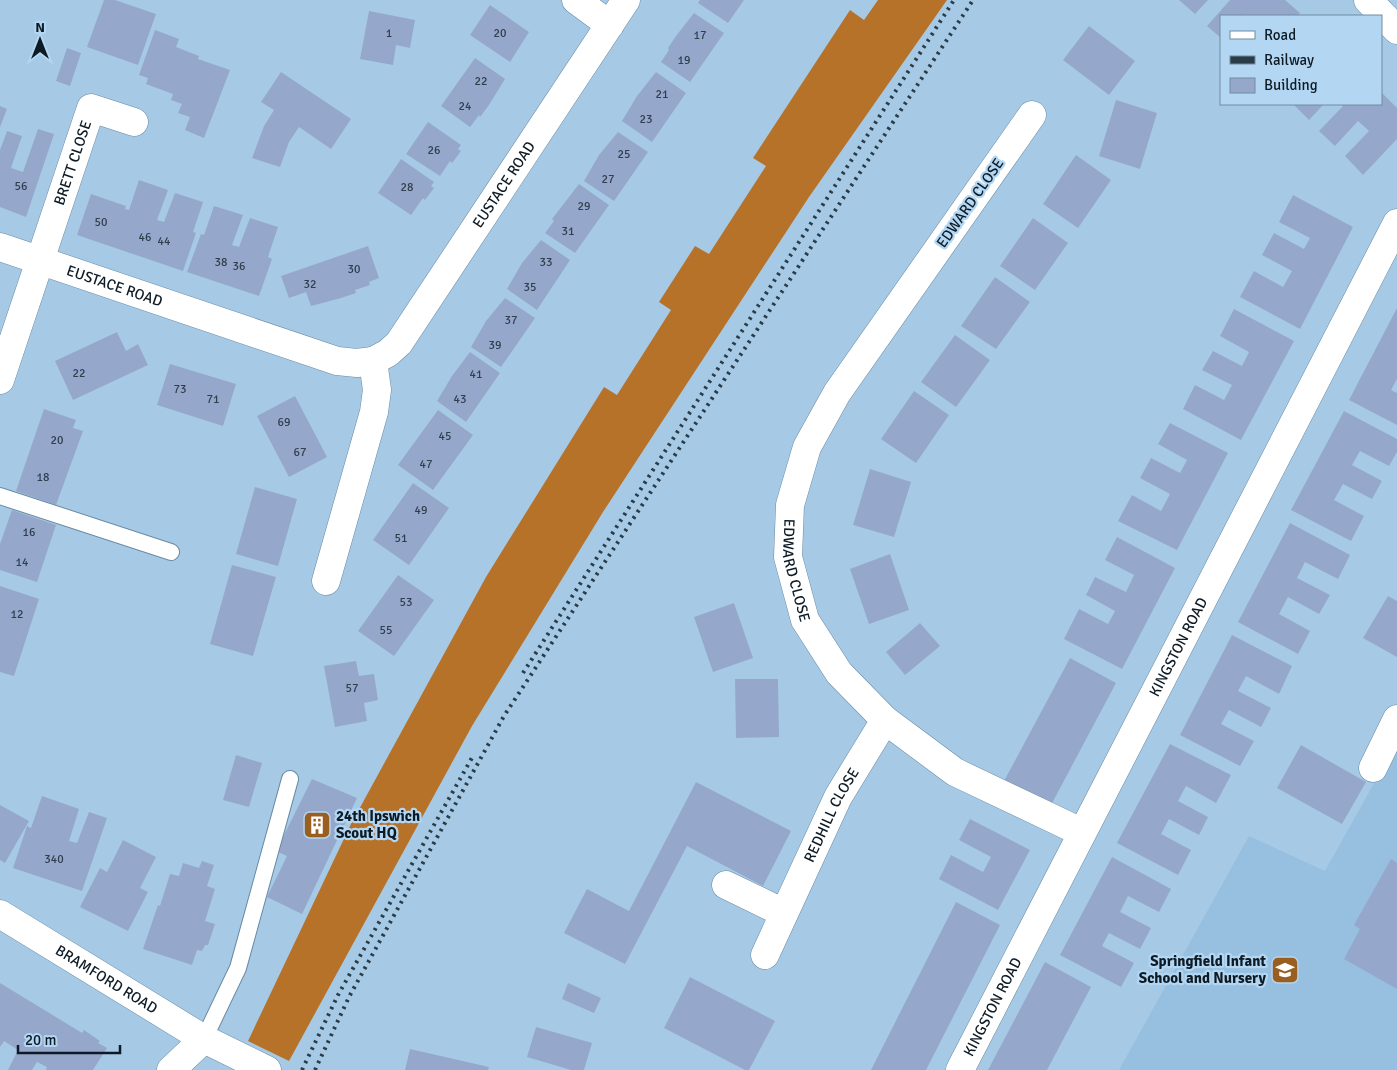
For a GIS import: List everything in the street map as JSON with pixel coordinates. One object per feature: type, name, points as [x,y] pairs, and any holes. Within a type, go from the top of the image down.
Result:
[{"type":"street","points":[[576,0],[610,25]]},
{"type":"street","name":"EUSTACE ROAD","points":[[0,247],[337,361],[373,361],[388,353],[399,343],[626,0]]},
{"type":"street","points":[[1368,0],[1397,30]]},
{"type":"street","name":"BRETT CLOSE","points":[[40,261],[91,108],[134,122]]},
{"type":"street","name":"EDWARD CLOSE","points":[[1032,115],[837,393],[807,447],[790,505],[788,557],[805,620],[839,673],[885,720],[955,772],[1081,832]]},
{"type":"street","name":"KINGSTON ROAD","points":[[960,1070],[1081,832],[1397,223]]},
{"type":"street","points":[[0,380],[40,261]]},
{"type":"street","points":[[326,581],[374,412],[376,390],[373,361]]},
{"type":"street","name":"REDHILL CLOSE","points":[[765,955],[838,798],[885,720]]},
{"type":"street","points":[[1373,768],[1397,720]]},
{"type":"street","points":[[726,885],[784,913]]},
{"type":"street","name":"BRAMFORD ROAD","points":[[0,914],[204,1039],[267,1070]]},
{"type":"street","points":[[171,1070],[204,1039]]},
{"type":"lane","points":[[0,496],[172,552]]},
{"type":"lane","points":[[204,1039],[238,968],[290,779]]},
{"type":"shaded area","points":[[878,0],[947,0],[809,197],[603,512],[472,726],[289,1061],[248,1041],[351,824],[486,577],[604,387],[617,395],[671,310],[659,302],[695,246],[709,254],[766,166],[753,158],[850,10],[864,20]]},
{"type":"shaded area","name":"Springfield Infant School and Nursery","points":[[1397,742],[1397,1070],[1119,1070],[1249,836],[1325,871]]},
{"type":"building","points":[[104,0],[115,0],[156,14],[138,65],[87,47]]},
{"type":"building","points":[[700,0],[744,0],[728,23],[698,3]]},
{"type":"building","points":[[1179,0],[1208,0],[1195,14]]},
{"type":"building","points":[[1230,0],[1285,0],[1300,13],[1299,15],[1220,15],[1220,37],[1207,26]]},
{"type":"building","points":[[490,5],[529,32],[510,62],[470,35]]},
{"type":"building","points":[[369,11],[415,20],[410,48],[396,45],[393,65],[360,59]]},
{"type":"building","points":[[694,13],[724,33],[690,82],[661,62],[676,36]]},
{"type":"building","points":[[1089,26],[1135,61],[1109,95],[1063,60]]},
{"type":"building","points":[[155,30],[179,39],[176,47],[199,56],[198,59],[230,70],[204,138],[185,130],[190,117],[178,113],[182,104],[171,100],[173,94],[146,84],[148,78],[139,75]]},
{"type":"building","points":[[67,48],[81,53],[70,86],[56,81]]},
{"type":"building","points":[[475,58],[505,79],[489,105],[470,127],[441,106]]},
{"type":"building","points":[[281,72],[351,119],[331,149],[299,127],[289,142],[280,167],[252,158],[264,126],[274,110],[261,102]]},
{"type":"building","points":[[656,72],[686,93],[652,142],[622,121],[637,96]]},
{"type":"building","points":[[1382,93],[1397,108],[1397,139],[1363,175],[1345,156],[1369,131],[1358,121],[1335,146],[1319,131],[1343,106],[1342,105],[1382,105]]},
{"type":"building","points":[[1116,100],[1157,113],[1140,169],[1099,156]]},
{"type":"building","points":[[1294,105],[1323,105],[1309,120]]},
{"type":"building","points":[[0,106],[7,109],[0,127]]},
{"type":"building","points":[[428,122],[461,145],[458,149],[461,151],[452,163],[450,161],[440,176],[406,154]]},
{"type":"building","points":[[38,129],[54,134],[26,217],[0,207],[0,150],[7,131],[22,136],[11,168],[23,172]]},
{"type":"building","points":[[618,132],[648,152],[614,201],[584,181],[599,155]]},
{"type":"building","points":[[1076,155],[1111,180],[1078,228],[1043,204]]},
{"type":"building","points":[[401,159],[434,182],[431,186],[434,188],[425,200],[423,198],[411,215],[378,193]]},
{"type":"building","points":[[139,180],[168,190],[157,220],[164,222],[175,193],[203,202],[193,232],[196,233],[183,271],[77,235],[91,194],[126,206],[125,209],[129,210]]},
{"type":"building","points":[[579,184],[609,205],[575,253],[545,233],[554,221],[552,219]]},
{"type":"building","points":[[1293,195],[1353,227],[1300,329],[1240,297],[1254,271],[1283,287],[1292,271],[1262,255],[1274,233],[1304,249],[1310,238],[1279,222]]},
{"type":"building","points":[[214,206],[243,215],[232,245],[239,247],[250,218],[278,227],[268,257],[272,259],[259,296],[187,272],[201,234],[204,235]]},
{"type":"building","points":[[1033,218],[1068,243],[1035,290],[1000,266]]},
{"type":"building","points":[[541,240],[570,260],[537,310],[507,289],[522,263]]},
{"type":"building","points":[[368,246],[379,278],[369,282],[370,285],[355,290],[356,293],[311,306],[306,292],[289,298],[281,276]]},
{"type":"building","points":[[995,277],[1030,302],[996,349],[961,326]]},
{"type":"building","points":[[505,298],[535,318],[501,367],[471,347],[486,321]]},
{"type":"building","points":[[1397,308],[1397,379],[1391,390],[1397,393],[1397,425],[1349,400]]},
{"type":"building","points":[[1234,309],[1294,341],[1241,440],[1183,409],[1195,385],[1224,400],[1232,385],[1202,370],[1213,351],[1242,366],[1249,352],[1220,336]]},
{"type":"building","points":[[117,332],[126,351],[138,344],[148,365],[73,400],[55,361]]},
{"type":"building","points":[[955,335],[990,360],[956,407],[921,382]]},
{"type":"building","points":[[470,352],[500,373],[466,422],[437,401],[452,376]]},
{"type":"building","points":[[170,364],[236,384],[223,426],[157,405]]},
{"type":"building","points":[[914,391],[949,415],[916,463],[881,439]]},
{"type":"building","points":[[295,396],[327,457],[289,477],[257,416]]},
{"type":"building","points":[[44,409],[76,420],[73,428],[83,431],[56,505],[16,491]]},
{"type":"building","points":[[438,410],[473,435],[433,490],[398,465]]},
{"type":"building","points":[[1344,411],[1397,439],[1397,452],[1389,466],[1360,451],[1352,465],[1382,481],[1372,499],[1343,484],[1334,500],[1364,516],[1351,541],[1291,510]]},
{"type":"building","points":[[1170,423],[1228,453],[1177,550],[1118,521],[1132,495],[1161,511],[1170,494],[1140,478],[1151,458],[1180,473],[1187,460],[1158,444]]},
{"type":"building","points":[[870,469],[911,482],[894,537],[853,525]]},
{"type":"building","points":[[413,483],[449,508],[409,565],[373,540]]},
{"type":"building","points":[[255,487],[297,499],[278,566],[236,554]]},
{"type":"building","points":[[12,510],[56,525],[37,582],[0,570],[0,544]]},
{"type":"building","points":[[1290,523],[1350,555],[1338,579],[1305,562],[1297,578],[1330,595],[1319,614],[1288,597],[1279,614],[1310,631],[1298,654],[1238,622]]},
{"type":"building","points":[[1117,537],[1175,568],[1122,669],[1064,639],[1079,609],[1108,624],[1115,611],[1086,595],[1095,577],[1126,592],[1134,575],[1105,560]]},
{"type":"building","points":[[890,554],[909,610],[869,624],[850,569]]},
{"type":"building","points":[[232,565],[276,577],[253,656],[210,644]]},
{"type":"building","points":[[398,575],[434,600],[394,656],[358,631]]},
{"type":"building","points":[[0,586],[39,599],[14,676],[0,672]]},
{"type":"building","points":[[1388,596],[1397,601],[1397,657],[1363,638]]},
{"type":"building","points":[[734,603],[753,658],[713,672],[694,617]]},
{"type":"building","points":[[920,623],[940,646],[905,675],[886,652]]},
{"type":"building","points":[[1232,635],[1292,666],[1279,694],[1246,676],[1238,691],[1271,708],[1261,727],[1229,710],[1221,724],[1254,741],[1240,766],[1180,735]]},
{"type":"building","points":[[1070,658],[1116,683],[1050,807],[1003,783]]},
{"type":"building","points":[[356,661],[359,676],[374,674],[378,700],[364,703],[367,721],[335,727],[324,666]]},
{"type":"building","points":[[735,679],[778,679],[779,737],[736,738]]},
{"type":"building","points":[[1170,744],[1231,775],[1216,803],[1186,786],[1178,801],[1208,817],[1199,835],[1169,819],[1161,834],[1191,850],[1178,875],[1117,843]]},
{"type":"building","points":[[1301,745],[1366,782],[1342,824],[1277,788]]},
{"type":"building","points":[[236,755],[262,763],[249,807],[223,800]]},
{"type":"building","name":"24th Ipswich Scout HQ","points":[[312,779],[357,798],[302,914],[267,897],[287,856],[276,851]]},
{"type":"building","points":[[696,782],[791,831],[763,886],[687,846],[625,964],[564,933],[587,889],[629,911]]},
{"type":"building","points":[[42,796],[79,809],[69,841],[77,843],[89,812],[107,818],[82,891],[13,868],[27,826],[31,828]]},
{"type":"building","points":[[0,805],[29,821],[5,863],[0,860]]},
{"type":"building","points":[[970,819],[1030,850],[998,910],[939,879],[951,855],[983,872],[991,857],[959,840]]},
{"type":"building","points":[[123,840],[156,857],[140,888],[148,892],[128,931],[80,907],[100,868],[107,872]]},
{"type":"building","points":[[1112,857],[1171,889],[1159,912],[1128,896],[1120,912],[1151,928],[1140,949],[1109,933],[1102,946],[1134,963],[1121,987],[1060,955]]},
{"type":"building","points":[[1391,859],[1397,863],[1397,989],[1344,959],[1360,929],[1354,925]]},
{"type":"building","points":[[202,861],[214,865],[207,886],[215,889],[205,921],[215,924],[208,945],[205,945],[202,951],[197,950],[192,965],[143,949],[170,874],[179,876],[183,863],[199,868]]},
{"type":"building","points":[[956,902],[1000,925],[926,1070],[871,1070]]},
{"type":"building","points":[[1045,962],[1091,987],[1047,1070],[988,1070]]},
{"type":"building","points":[[690,977],[775,1021],[749,1070],[745,1070],[664,1028]]},
{"type":"building","points":[[0,983],[82,1033],[84,1030],[100,1041],[98,1043],[107,1048],[93,1070],[46,1070],[47,1067],[37,1062],[32,1070],[8,1070],[18,1050],[4,1041],[0,1047]]},
{"type":"building","points":[[568,983],[601,998],[594,1013],[562,999]]},
{"type":"building","points":[[536,1027],[592,1043],[584,1070],[571,1070],[527,1057]]},
{"type":"building","points":[[410,1049],[489,1067],[488,1070],[405,1070]]},
{"type":"railway","points":[[523,673],[954,0]]},
{"type":"railway","points":[[315,1070],[349,997],[504,716],[973,0]]},
{"type":"railway","points":[[302,1070],[338,995],[473,756]]},
{"type":"place","name":"24th Ipswich Scout HQ","points":[[317,825]]},
{"type":"place","name":"Springfield Infant School and Nursery","points":[[1285,970]]}]
